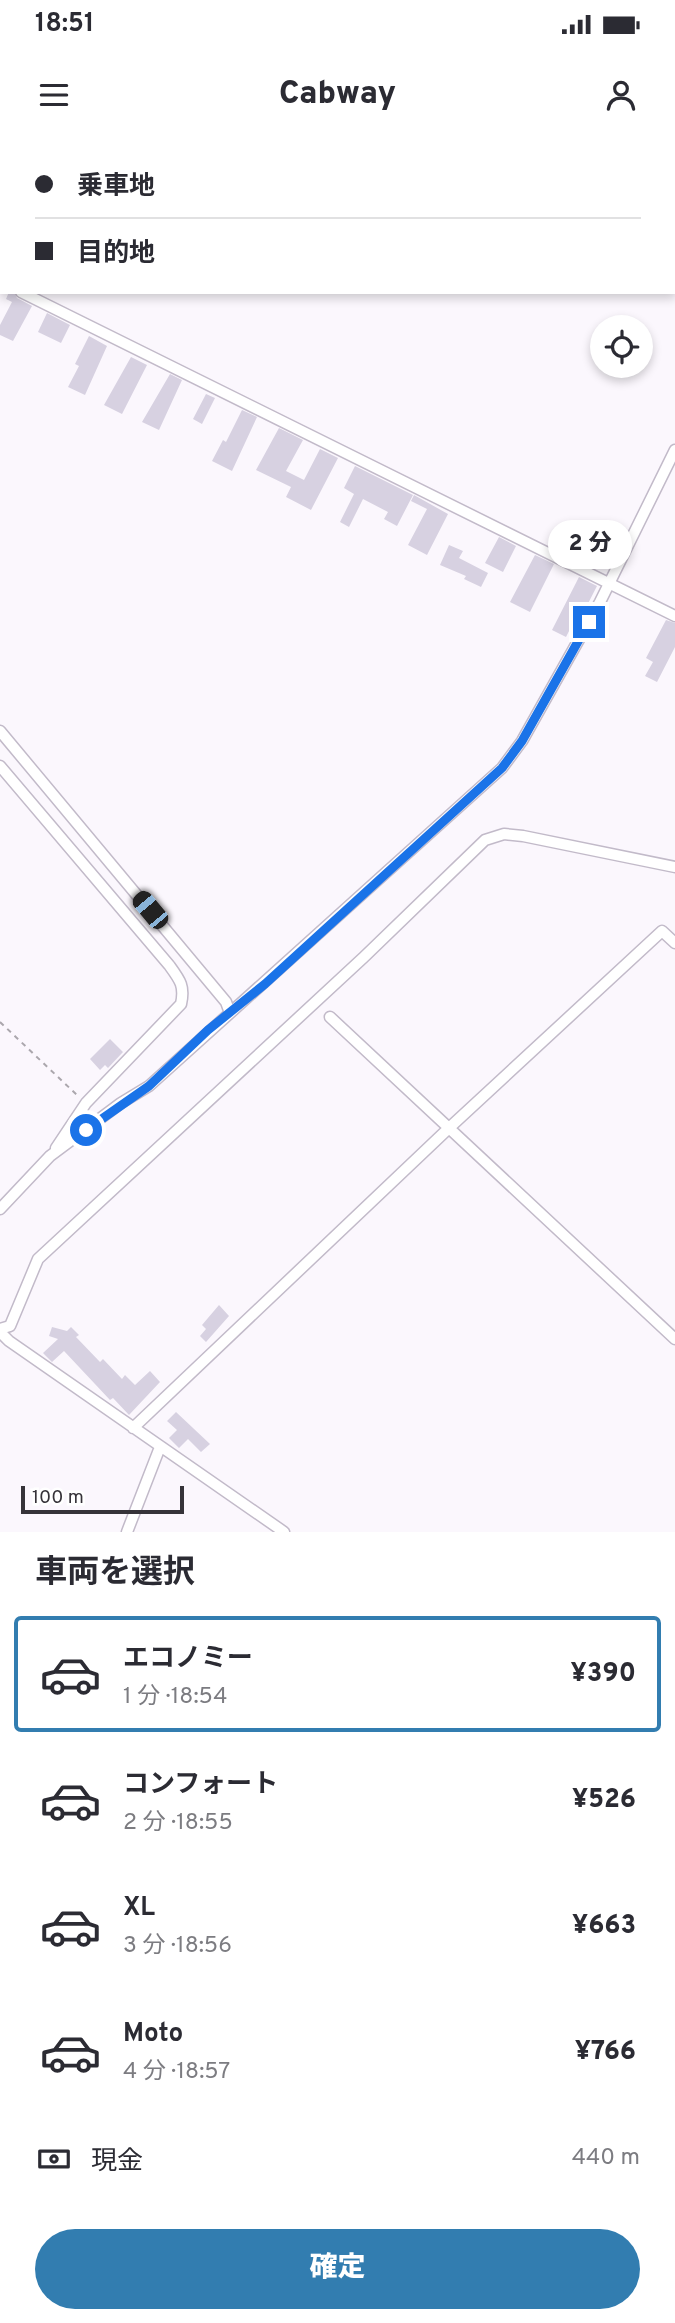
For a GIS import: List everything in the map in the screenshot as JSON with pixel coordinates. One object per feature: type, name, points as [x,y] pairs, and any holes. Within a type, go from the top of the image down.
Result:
[{"type":"street","points":[[25,294],[675,616]]},
{"type":"street","points":[[50,1156],[121,1103],[149,1086],[502,768],[522,741],[610,583],[675,450]]},
{"type":"street","points":[[0,731],[226,1002],[230,1013]]},
{"type":"street","points":[[0,766],[183,983],[181,1004],[86,1103],[50,1156],[0,1209]]},
{"type":"street","points":[[284,1532],[9,1341],[0,1330],[10,1326],[38,1259],[364,957],[485,840],[504,834],[523,835],[675,867]]},
{"type":"street","points":[[133,1427],[662,931],[675,943]]},
{"type":"street","points":[[330,1017],[675,1339]]},
{"type":"street","points":[[127,1532],[160,1447]]},
{"type":"path","points":[[0,1022],[86,1103]]},
{"type":"building","points":[[8,294],[15,294],[17,298],[32,306],[13,341],[0,335],[0,325],[12,302],[6,299]]},
{"type":"building","points":[[47,313],[70,325],[61,343],[38,332]]},
{"type":"building","points":[[89,336],[107,346],[85,395],[68,387],[79,366],[75,364]]},
{"type":"building","points":[[131,357],[147,365],[122,414],[104,405]]},
{"type":"building","points":[[170,374],[182,380],[159,430],[142,422]]},
{"type":"building","points":[[206,394],[215,398],[202,424],[193,419]]},
{"type":"building","points":[[242,410],[257,417],[232,471],[212,461],[223,440],[226,442]]},
{"type":"building","points":[[279,428],[303,440],[286,471],[304,480],[320,449],[338,458],[311,510],[286,497],[291,487],[256,470]]},
{"type":"building","points":[[355,466],[413,495],[397,526],[384,519],[388,512],[363,499],[349,527],[340,522],[354,494],[344,488]]},
{"type":"building","points":[[414,495],[448,514],[427,555],[408,545],[427,509],[411,501]]},
{"type":"building","points":[[499,537],[516,546],[503,572],[485,563]]},
{"type":"building","points":[[449,545],[463,551],[459,558],[488,573],[481,587],[464,579],[466,576],[440,565]]},
{"type":"building","points":[[535,555],[554,564],[530,612],[510,602]]},
{"type":"building","points":[[579,577],[597,586],[575,629],[571,627],[566,637],[552,630]]},
{"type":"building","points":[[666,620],[675,623],[675,647],[657,682],[645,676],[653,662],[646,658]]},
{"type":"building","points":[[110,1039],[123,1052],[108,1068],[105,1065],[100,1070],[90,1059]]},
{"type":"building","points":[[219,1305],[229,1316],[206,1342],[200,1336],[206,1329],[202,1325]]},
{"type":"building","points":[[52,1327],[67,1331],[71,1327],[79,1335],[76,1337],[100,1362],[103,1359],[122,1379],[125,1375],[135,1385],[150,1371],[160,1382],[129,1415],[113,1398],[110,1400],[64,1351],[52,1362],[43,1353],[58,1339],[49,1336]]},
{"type":"building","points":[[176,1412],[210,1444],[201,1452],[188,1439],[179,1448],[169,1438],[177,1430],[167,1421]]},
{"type":"route","points":[[86,1130],[149,1086],[208,1030],[265,984],[502,768],[522,741],[589,622]]}]
